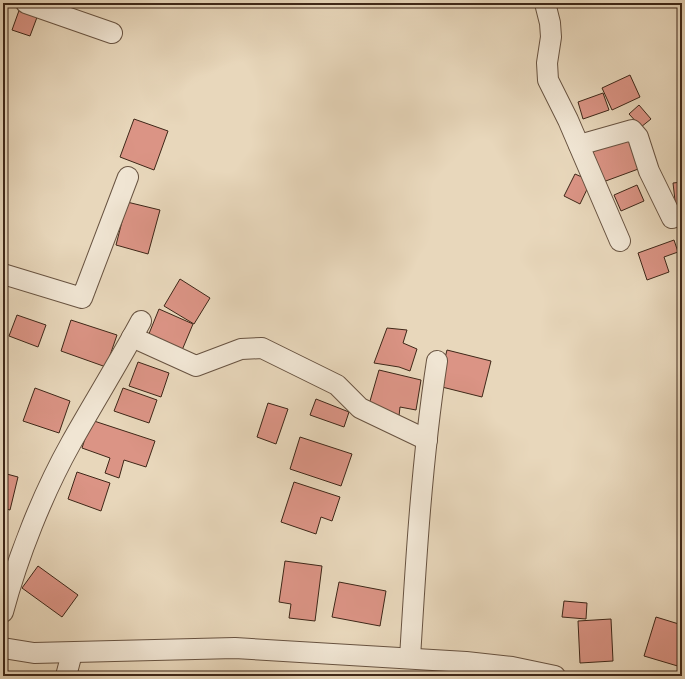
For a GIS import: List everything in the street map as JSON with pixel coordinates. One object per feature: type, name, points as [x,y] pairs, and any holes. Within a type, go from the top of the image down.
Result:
[{"type":"street","points":[[26,3],[112,33]]},
{"type":"street","points":[[545,3],[550,23],[551,37],[548,80],[579,145],[620,241]]},
{"type":"street","points":[[579,145],[632,130],[638,137],[649,171],[672,218]]},
{"type":"street","points":[[3,274],[82,298],[128,177]]},
{"type":"street","points":[[3,612],[34,520],[70,444],[137,329],[196,366],[241,349],[262,348],[337,385],[360,408],[427,440]]},
{"type":"street","points":[[410,658],[414,572],[427,440],[437,361]]},
{"type":"street","points":[[3,648],[34,653],[235,648],[410,658],[465,669],[512,667],[530,673],[555,676]]},
{"type":"street","points":[[66,676],[72,653]]},
{"type":"building","points":[[21,5],[39,12],[30,36],[12,30]]},
{"type":"building","points":[[630,75],[640,97],[612,110],[602,88]]},
{"type":"building","points":[[603,93],[609,110],[583,119],[578,102]]},
{"type":"building","points":[[639,105],[651,119],[641,127],[629,114]]},
{"type":"building","points":[[134,119],[168,131],[154,170],[120,157]]},
{"type":"building","points":[[630,136],[641,168],[603,182],[592,149]]},
{"type":"building","points":[[575,174],[591,181],[580,204],[564,196]]},
{"type":"building","points":[[682,182],[682,208],[676,209],[673,183]]},
{"type":"building","points":[[637,185],[644,201],[621,211],[614,195]]},
{"type":"building","points":[[127,202],[160,210],[148,254],[116,245]]},
{"type":"building","points":[[674,240],[678,252],[664,257],[669,272],[647,280],[638,253]]},
{"type":"building","points":[[180,279],[210,298],[194,324],[164,306]]},
{"type":"building","points":[[159,309],[193,324],[180,355],[146,341]]},
{"type":"building","points":[[17,315],[46,325],[38,347],[9,336]]},
{"type":"building","points":[[71,320],[117,335],[106,367],[61,351]]},
{"type":"building","points":[[387,328],[407,330],[403,343],[417,349],[410,371],[399,367],[374,363]]},
{"type":"building","points":[[447,350],[491,361],[482,397],[438,386]]},
{"type":"building","points":[[138,362],[169,373],[161,397],[129,386]]},
{"type":"building","points":[[379,370],[421,380],[416,410],[400,407],[399,416],[368,408]]},
{"type":"building","points":[[35,388],[70,401],[59,433],[23,421]]},
{"type":"building","points":[[123,388],[157,400],[149,423],[114,411]]},
{"type":"building","points":[[316,399],[349,412],[344,427],[310,415]]},
{"type":"building","points":[[268,403],[288,409],[276,444],[257,437]]},
{"type":"building","points":[[91,420],[155,441],[146,467],[124,460],[119,478],[105,473],[110,458],[82,448]]},
{"type":"building","points":[[300,437],[352,454],[341,486],[290,469]]},
{"type":"building","points":[[77,472],[110,483],[101,511],[68,499]]},
{"type":"building","points":[[3,473],[18,477],[10,510],[3,508]]},
{"type":"building","points":[[294,482],[340,497],[332,521],[321,517],[316,534],[281,522]]},
{"type":"building","points":[[285,561],[322,566],[315,621],[289,618],[291,604],[279,602]]},
{"type":"building","points":[[38,566],[78,595],[62,617],[22,588]]},
{"type":"building","points":[[339,582],[386,591],[380,626],[332,617]]},
{"type":"building","points":[[564,601],[587,603],[586,619],[562,617]]},
{"type":"building","points":[[656,617],[682,625],[681,667],[644,656]]},
{"type":"building","points":[[611,619],[613,661],[580,663],[578,621]]}]
